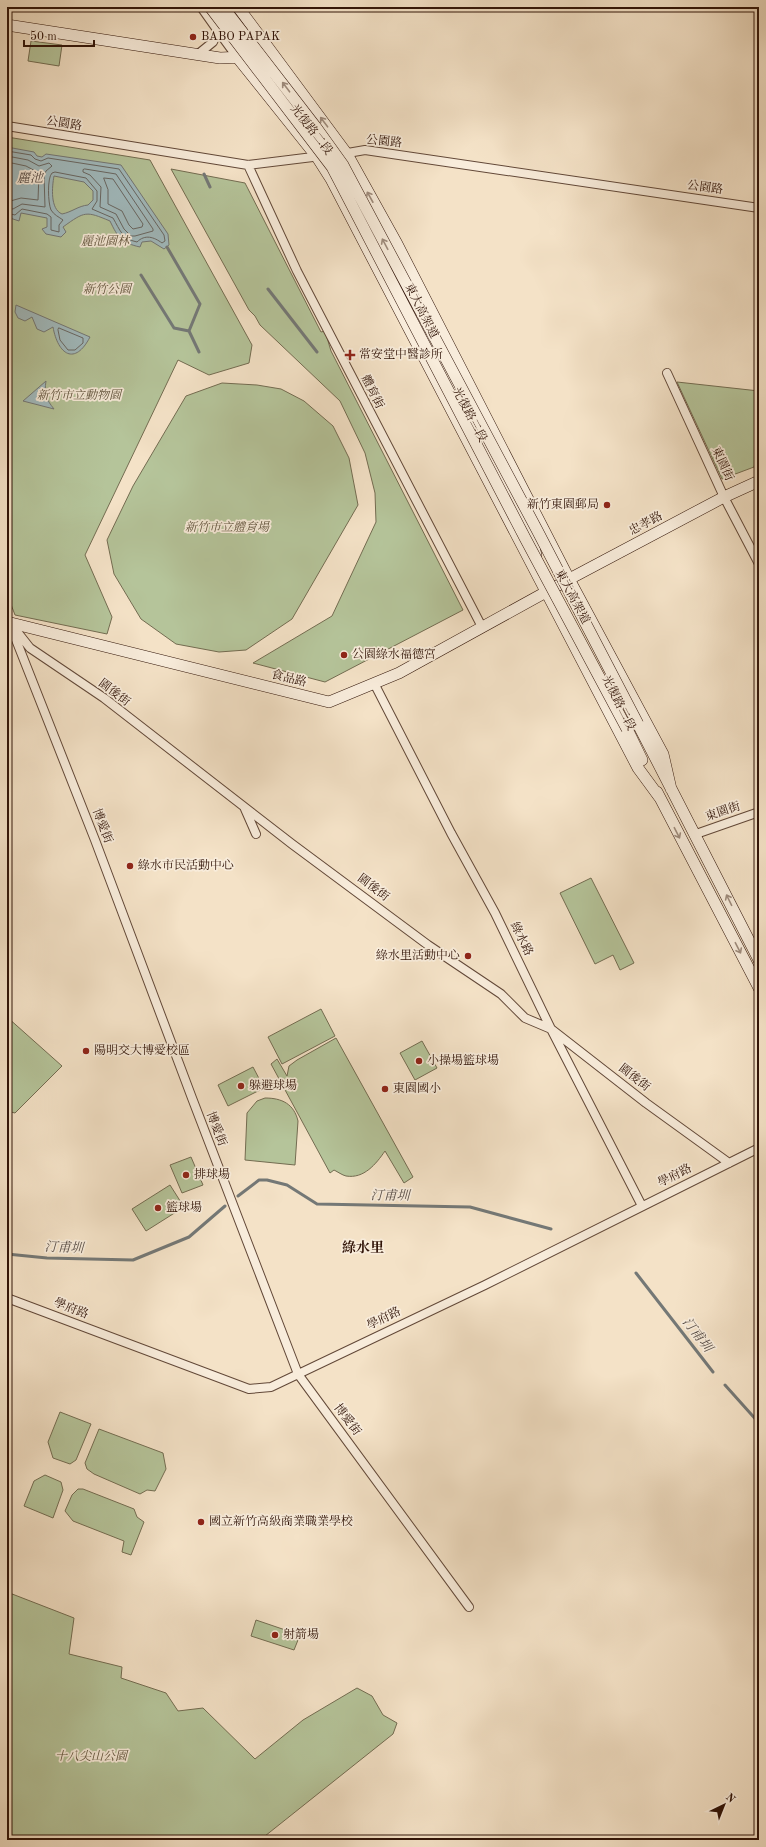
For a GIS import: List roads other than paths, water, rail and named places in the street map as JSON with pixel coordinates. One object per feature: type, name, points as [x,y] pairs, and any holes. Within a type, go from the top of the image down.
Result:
[{"type":"main road","name":"東大高架道","points":[[211,7],[332,167],[627,729]]},
{"type":"main road","name":"東大高架道","points":[[222,7],[311,120],[343,165],[538,530],[638,724]]},
{"type":"main road","points":[[237,57],[238,7]]},
{"type":"main road","name":"光復路二段","points":[[238,7],[347,154],[400,251],[569,579],[663,754],[671,789]]},
{"type":"main road","points":[[7,25],[220,58],[276,58]]},
{"type":"main road","name":"光復路二段","points":[[237,57],[317,157],[331,179],[638,768],[660,798]]},
{"type":"main road","points":[[377,254],[391,266],[531,535],[546,592]]},
{"type":"main road","name":"忠孝路","points":[[546,592],[724,497],[759,481]]},
{"type":"main road","name":"食品路","points":[[8,622],[329,702],[399,673],[546,592]]},
{"type":"main road","name":"光復路二段","points":[[638,724],[696,834],[759,960]]},
{"type":"main road","name":"光復路二段","points":[[627,729],[660,798],[759,988]]},
{"type":"street","name":"光復路二段","points":[[201,7],[237,57]]},
{"type":"street","points":[[197,54],[214,42],[218,31],[222,7]]},
{"type":"street","name":"公園路","points":[[7,126],[248,165],[347,154],[365,150],[759,208]]},
{"type":"street","name":"體育街","points":[[248,165],[297,271],[482,627]]},
{"type":"street","name":"東園街","points":[[667,373],[724,497],[759,564]]},
{"type":"street","name":"園後街","points":[[8,622],[30,648],[104,698],[243,806],[428,945],[501,994],[525,1018],[551,1029],[646,1103],[729,1163]]},
{"type":"street","name":"博愛街","points":[[8,622],[95,840],[298,1374],[470,1607]]},
{"type":"street","name":"綠水路","points":[[374,683],[451,833],[495,913],[551,1029],[642,1206]]},
{"type":"street","points":[[243,806],[256,834]]},
{"type":"street","name":"東園街","points":[[696,834],[759,812]]},
{"type":"street","name":"學府路","points":[[7,1298],[249,1389],[271,1387],[485,1285],[759,1148]]},
{"type":"water","name":"麗池","points":[[7,147],[34,152],[37,156],[42,157],[46,154],[121,165],[168,234],[169,245],[164,249],[151,241],[142,242],[140,247],[129,244],[118,236],[110,221],[96,215],[86,214],[76,218],[63,227],[66,232],[61,237],[46,234],[42,229],[47,227],[47,218],[21,213],[19,221],[7,217]],"holes":[[[54,176],[84,182],[93,191],[93,200],[88,205],[66,213],[62,214],[58,211],[55,208],[53,197]]]},
{"type":"water","points":[[16,305],[90,337],[79,352],[73,354],[68,353],[63,350],[59,344],[55,337],[53,327],[44,332],[37,329],[32,317],[25,321],[18,318],[15,312]]},
{"type":"water","points":[[46,381],[46,396],[54,409],[23,401]]},
{"type":"waterway","points":[[204,174],[210,187]]},
{"type":"waterway","points":[[167,247],[200,304],[189,331],[199,352]]},
{"type":"waterway","points":[[141,275],[174,328],[189,331]]},
{"type":"waterway","points":[[268,289],[317,352]]},
{"type":"waterway","name":"汀甫圳","points":[[238,1196],[259,1180],[267,1180],[287,1185],[317,1204],[470,1207],[551,1229]]},
{"type":"waterway","name":"汀甫圳","points":[[7,1254],[47,1258],[133,1260],[189,1237],[225,1206]]},
{"type":"waterway","name":"汀甫圳","points":[[636,1273],[713,1372]]},
{"type":"waterway","name":"汀甫圳","points":[[725,1385],[759,1423]]},
{"type":"place","name":"BABO PAPAK","points":[[193,37]]},
{"type":"place","name":"常安堂中醫診所","points":[[350,355]]},
{"type":"place","name":"新竹東園郵局","points":[[607,505]]},
{"type":"place","name":"公園綠水福德宮","points":[[344,655]]},
{"type":"place","name":"綠水市民活動中心","points":[[130,866]]},
{"type":"place","name":"綠水里活動中心","points":[[468,956]]},
{"type":"place","name":"陽明交大博愛校區","points":[[86,1051]]},
{"type":"place","name":"小操場籃球場","points":[[419,1061]]},
{"type":"place","name":"躲避球場","points":[[241,1086]]},
{"type":"place","name":"東園國小","points":[[385,1089]]},
{"type":"place","name":"排球場","points":[[186,1175]]},
{"type":"place","name":"籃球場","points":[[158,1208]]},
{"type":"place","name":"國立新竹高級商業職業學校","points":[[201,1522]]},
{"type":"place","name":"射箭場","points":[[275,1635]]},
{"type":"district","name":"綠水里","points":[[363,1248]]},
{"type":"park label","name":"麗池園林","points":[[105,242]]},
{"type":"park label","name":"新竹公園","points":[[107,290]]},
{"type":"park label","name":"新竹市立動物園","points":[[79,396]]},
{"type":"park label","name":"新竹市立體育場","points":[[227,528]]},
{"type":"park label","name":"十八尖山公園","points":[[91,1757]]}]
